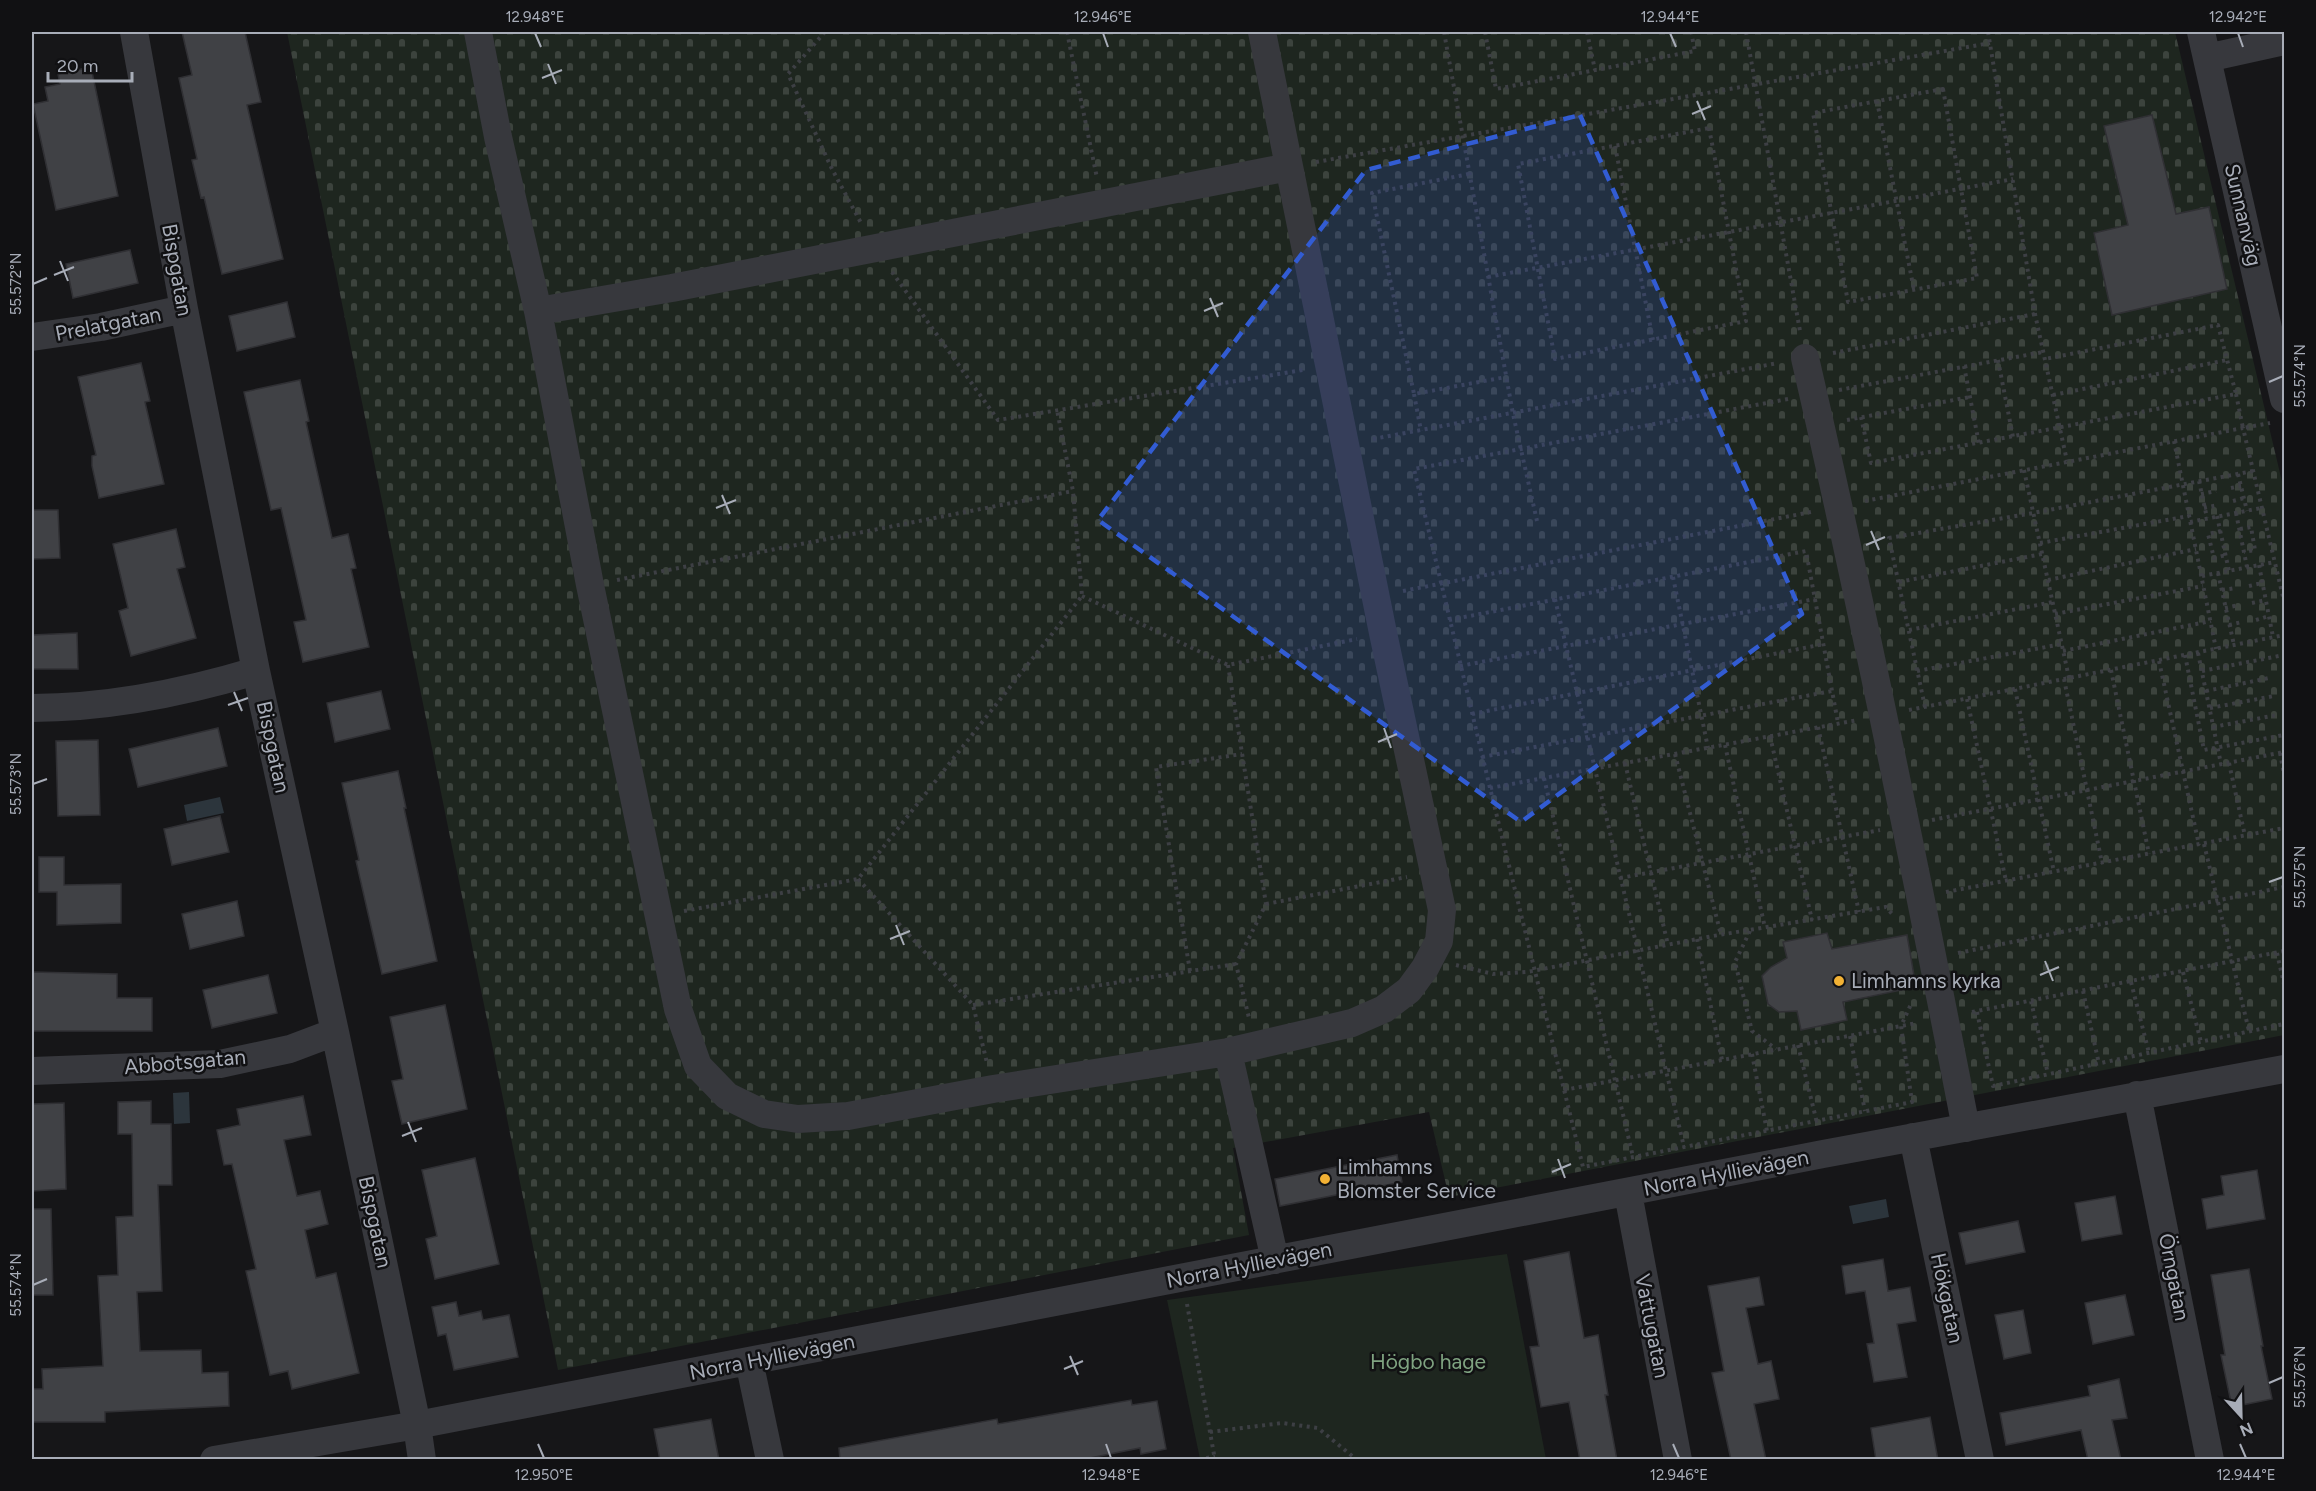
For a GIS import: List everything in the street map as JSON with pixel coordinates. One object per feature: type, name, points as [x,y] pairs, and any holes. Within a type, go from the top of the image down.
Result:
[{"type":"street","name":"Bispgatan","points":[[134,32],[184,309],[256,671],[335,1032],[417,1425],[422,1460]]},
{"type":"street","points":[[478,32],[498,137],[538,311],[590,585],[678,1008],[698,1066],[727,1096],[764,1114],[798,1119],[848,1116],[993,1089],[1241,1048],[1352,1023],[1384,1009],[1409,990],[1425,968],[1439,941],[1442,910],[1383,633],[1262,32]]},
{"type":"street","points":[[2204,45],[2284,41]]},
{"type":"street","name":"Sunnanväg","points":[[2204,45],[2280,410]]},
{"type":"street","points":[[538,311],[672,288],[1288,167]]},
{"type":"street","name":"Prelatgatan","points":[[32,337],[101,327],[184,309]]},
{"type":"street","points":[[1805,358],[1840,506],[1934,958],[1966,1128]]},
{"type":"street","points":[[32,708],[136,700],[213,684],[256,671]]},
{"type":"street","name":"Abbotsgatan","points":[[32,1071],[220,1064],[290,1049],[335,1032]]},
{"type":"street","points":[[1241,1048],[1275,1260]]},
{"type":"street","name":"Norra Hyllievägen","points":[[213,1460],[417,1425],[1913,1137],[2284,1069]]},
{"type":"street","name":"Örngatan","points":[[2137,1095],[2210,1460]]},
{"type":"street","name":"Hökgatan","points":[[1913,1137],[1980,1460]]},
{"type":"street","name":"Vattugatan","points":[[1628,1192],[1678,1460]]},
{"type":"street","points":[[749,1361],[770,1460]]},
{"type":"path","points":[[825,32],[788,74],[832,169],[874,247],[998,420],[1330,365]]},
{"type":"path","points":[[1067,32],[1102,205]]},
{"type":"path","points":[[1444,32],[1513,414],[1537,521]]},
{"type":"path","points":[[1485,32],[1496,89],[1695,51],[1691,32]]},
{"type":"path","points":[[1587,32],[1594,70]]},
{"type":"path","points":[[1746,32],[1805,358]]},
{"type":"path","points":[[1988,32],[2035,314],[2067,462]]},
{"type":"path","points":[[1288,167],[1990,43]]},
{"type":"path","points":[[1943,89],[1977,278],[1848,302],[1813,113],[1877,101],[1943,89]]},
{"type":"path","points":[[1877,101],[1914,290]]},
{"type":"path","points":[[1709,128],[1746,321],[1556,358],[1518,164],[1615,146],[1709,128]]},
{"type":"path","points":[[1615,146],[1653,340]]},
{"type":"path","points":[[1421,431],[1372,193],[1469,174]]},
{"type":"path","points":[[1488,277],[2013,179]]},
{"type":"path","points":[[1346,444],[2035,314]]},
{"type":"path","points":[[2045,359],[2218,325],[2284,601]]},
{"type":"path","points":[[1900,1026],[1912,1102],[1583,1167],[1414,469],[2043,352]]},
{"type":"path","points":[[1998,360],[2013,437]]},
{"type":"path","points":[[2053,394],[2227,360]]},
{"type":"path","points":[[1964,366],[1979,444]]},
{"type":"path","points":[[1414,394],[1506,377]]},
{"type":"path","points":[[1861,417],[1871,464],[2236,394]]},
{"type":"path","points":[[1821,425],[1970,397]]},
{"type":"path","points":[[659,915],[858,879],[1082,596],[1073,491],[1057,410]]},
{"type":"path","points":[[1376,597],[2243,428],[2280,410]]},
{"type":"path","points":[[2174,441],[2216,649]]},
{"type":"path","points":[[2024,470],[2062,644],[2102,863]]},
{"type":"path","points":[[1925,707],[1889,538],[2253,471]]},
{"type":"path","points":[[2238,474],[2247,511]]},
{"type":"path","points":[[2199,481],[2207,519]]},
{"type":"path","points":[[2231,488],[2241,486]]},
{"type":"path","points":[[590,585],[1073,491]]},
{"type":"path","points":[[2201,494],[2216,491]]},
{"type":"path","points":[[2233,501],[2244,498]]},
{"type":"path","points":[[2204,508],[2218,505]]},
{"type":"path","points":[[2190,522],[2261,508]]},
{"type":"path","points":[[2236,513],[2247,567]]},
{"type":"path","points":[[2040,543],[2189,516]]},
{"type":"path","points":[[2217,516],[2229,571]]},
{"type":"path","points":[[2240,529],[2251,527],[2256,550],[2244,552]]},
{"type":"path","points":[[2221,531],[2208,534],[2214,558],[2226,555]]},
{"type":"path","points":[[2048,580],[2196,549]]},
{"type":"path","points":[[1449,620],[1806,551],[1839,723]]},
{"type":"path","points":[[1898,582],[2042,554]]},
{"type":"path","points":[[2201,576],[2275,562]]},
{"type":"path","points":[[2259,565],[2273,638]]},
{"type":"path","points":[[2218,573],[2234,645]]},
{"type":"path","points":[[1672,577],[1708,747]]},
{"type":"path","points":[[2249,586],[2262,583]]},
{"type":"path","points":[[2055,614],[2203,585]]},
{"type":"path","points":[[2222,590],[2236,588]]},
{"type":"path","points":[[1082,596],[1228,665],[1383,633]]},
{"type":"path","points":[[1555,599],[1684,1147]]},
{"type":"path","points":[[1460,666],[1815,599]]},
{"type":"path","points":[[2252,603],[2266,600]]},
{"type":"path","points":[[1909,630],[2053,602]]},
{"type":"path","points":[[2225,608],[2239,605]]},
{"type":"path","points":[[2256,620],[2269,616]]},
{"type":"path","points":[[2063,651],[2211,621]]},
{"type":"path","points":[[2229,625],[2242,622]]},
{"type":"path","points":[[1472,714],[1824,644]]},
{"type":"path","points":[[1917,671],[2062,644]]},
{"type":"path","points":[[2198,653],[2221,764]]},
{"type":"path","points":[[2185,655],[2204,750],[2284,735]]},
{"type":"path","points":[[2202,671],[2284,656]]},
{"type":"path","points":[[2159,660],[2183,771],[2218,900],[2250,1032]]},
{"type":"path","points":[[1228,665],[1266,904],[1236,964],[1241,1048]]},
{"type":"path","points":[[2110,670],[2149,854]]},
{"type":"path","points":[[2206,691],[2269,678]]},
{"type":"path","points":[[2016,689],[2054,872]]},
{"type":"path","points":[[1482,757],[1832,691]]},
{"type":"path","points":[[2210,708],[2274,696]]},
{"type":"path","points":[[1967,699],[2006,881]]},
{"type":"path","points":[[2213,727],[2277,715]]},
{"type":"path","points":[[1818,727],[1859,912]]},
{"type":"path","points":[[1770,736],[1812,920]]},
{"type":"path","points":[[1725,745],[1765,928]]},
{"type":"path","points":[[1620,878],[2282,752],[2284,774]]},
{"type":"path","points":[[1190,971],[1156,767],[1242,753]]},
{"type":"path","points":[[1675,754],[1721,935]]},
{"type":"path","points":[[1626,763],[1668,945]]},
{"type":"path","points":[[2229,763],[2245,836]]},
{"type":"path","points":[[1544,778],[1633,1157]]},
{"type":"path","points":[[1921,897],[2284,828]]},
{"type":"path","points":[[1266,904],[1433,873]]},
{"type":"path","points":[[858,879],[974,1005],[993,1089]]},
{"type":"path","points":[[1934,958],[2284,887]]},
{"type":"path","points":[[1432,955],[1461,967],[1493,974],[1535,971],[1697,939],[1886,907],[1902,924]]},
{"type":"path","points":[[1751,930],[1735,962],[1752,1031],[1777,1050]]},
{"type":"path","points":[[1697,939],[1722,1060]]},
{"type":"path","points":[[2277,953],[2284,984]]},
{"type":"path","points":[[974,1005],[1236,964]]},
{"type":"path","points":[[2184,972],[2201,1042]]},
{"type":"path","points":[[2131,982],[2150,1053]]},
{"type":"path","points":[[2083,991],[2099,1064]]},
{"type":"path","points":[[2031,1001],[2048,1074]]},
{"type":"path","points":[[1977,1012],[1993,1086],[2284,1024]]},
{"type":"path","points":[[1850,1036],[1865,1111]]},
{"type":"path","points":[[1797,1045],[1816,1121]]},
{"type":"path","points":[[1752,1054],[1767,1131]]},
{"type":"path","points":[[1182,1277],[1215,1458],[1199,1460]]},
{"type":"path","points":[[1210,1432],[1282,1423],[1318,1428],[1357,1460]]},
{"type":"highlighted area","points":[[1580,115],[1802,614],[1521,822],[1098,520],[1366,170]]},
{"type":"green space","points":[[287,32],[2175,32],[2284,490],[2284,1035],[1449,1197],[1429,1112],[1233,1148],[1249,1235],[558,1370]],"holes":[[[1827,933],[1832,949],[1906,935],[1916,987],[1843,1002],[1846,1020],[1801,1030],[1797,1011],[1779,1012],[1768,1004],[1762,976],[1771,967],[1787,958],[1783,942]]]},
{"type":"green space","name":"Högbo hage","points":[[1507,1254],[1546,1459],[1200,1459],[1167,1300]]},
{"type":"shaded area","points":[[220,797],[224,813],[187,821],[184,805]]},
{"type":"shaded area","points":[[189,1092],[190,1123],[174,1124],[173,1093]]},
{"type":"shaded area","points":[[1886,1199],[1889,1217],[1853,1224],[1849,1206]]},
{"type":"building","points":[[182,32],[245,32],[261,102],[247,105],[283,259],[222,274],[204,197],[201,198],[192,160],[197,159],[179,78],[192,75]]},
{"type":"building","points":[[91,67],[118,196],[56,210],[33,104],[48,101],[45,87],[60,84],[58,74]]},
{"type":"building","points":[[2152,115],[2176,214],[2209,207],[2227,289],[2112,315],[2094,233],[2128,225],[2104,126]]},
{"type":"building","points":[[130,250],[138,283],[73,298],[66,264]]},
{"type":"building","points":[[287,302],[295,337],[237,351],[229,316]]},
{"type":"building","points":[[141,363],[150,401],[145,402],[164,484],[99,498],[92,466],[92,456],[96,455],[78,377]]},
{"type":"building","points":[[300,380],[309,421],[306,422],[332,538],[348,534],[356,568],[351,569],[369,647],[303,662],[294,622],[306,620],[281,508],[271,510],[244,392]]},
{"type":"building","points":[[32,510],[58,510],[60,558],[32,559]]},
{"type":"building","points":[[176,529],[185,567],[177,569],[196,638],[131,656],[119,611],[128,608],[113,544]]},
{"type":"building","points":[[77,633],[78,669],[32,669],[32,635]]},
{"type":"building","points":[[381,691],[390,729],[335,742],[327,703]]},
{"type":"building","points":[[218,728],[227,766],[138,787],[129,749]]},
{"type":"building","points":[[98,740],[100,815],[58,816],[56,741]]},
{"type":"building","points":[[398,771],[437,961],[382,974],[356,861],[359,860],[342,783]]},
{"type":"building","points":[[220,816],[229,852],[172,865],[164,829]]},
{"type":"building","points":[[39,857],[64,857],[64,885],[121,884],[121,923],[57,925],[57,892],[39,892]]},
{"type":"building","points":[[237,901],[244,936],[190,949],[182,914]]},
{"type":"building","name":"Limhamns kyrka","points":[[1827,933],[1832,949],[1907,935],[1916,987],[1843,1002],[1847,1020],[1801,1030],[1797,1011],[1779,1012],[1768,1004],[1762,976],[1771,967],[1787,958],[1783,942]]},
{"type":"building","points":[[32,972],[117,974],[117,998],[152,998],[152,1031],[32,1031]]},
{"type":"building","points":[[268,975],[277,1013],[212,1028],[203,990]]},
{"type":"building","points":[[445,1005],[467,1109],[402,1124],[392,1081],[403,1079],[390,1017]]},
{"type":"building","points":[[303,1096],[311,1135],[284,1140],[297,1196],[320,1191],[328,1224],[305,1230],[316,1278],[336,1273],[359,1373],[292,1389],[288,1371],[270,1375],[246,1271],[256,1269],[232,1164],[224,1165],[217,1130],[240,1125],[237,1109]]},
{"type":"building","points":[[151,1101],[151,1124],[171,1124],[172,1185],[158,1185],[162,1291],[137,1292],[140,1351],[201,1350],[202,1373],[228,1372],[229,1406],[105,1412],[105,1422],[32,1422],[32,1389],[43,1389],[42,1369],[103,1366],[98,1276],[118,1275],[116,1217],[133,1216],[132,1134],[118,1134],[118,1102]]},
{"type":"building","points":[[64,1103],[66,1189],[32,1191],[32,1104]]},
{"type":"building","points":[[1397,1155],[1402,1182],[1280,1206],[1275,1179]]},
{"type":"building","points":[[475,1158],[499,1264],[435,1279],[426,1239],[437,1236],[422,1170]]},
{"type":"building","points":[[2257,1170],[2265,1219],[2207,1229],[2202,1199],[2224,1195],[2221,1176]]},
{"type":"building","points":[[2115,1196],[2122,1234],[2082,1241],[2075,1203]]},
{"type":"building","points":[[32,1209],[51,1209],[53,1295],[32,1295]]},
{"type":"building","points":[[2018,1221],[2025,1252],[1966,1264],[1959,1233]]},
{"type":"building","points":[[1569,1252],[1584,1338],[1598,1335],[1608,1395],[1605,1395],[1617,1460],[1580,1460],[1569,1402],[1541,1407],[1530,1347],[1539,1346],[1524,1261]]},
{"type":"building","points":[[1883,1259],[1888,1291],[1910,1287],[1916,1321],[1897,1324],[1907,1377],[1874,1382],[1867,1344],[1874,1343],[1865,1291],[1846,1294],[1842,1266]]},
{"type":"building","points":[[2249,1269],[2272,1399],[2232,1407],[2221,1355],[2225,1355],[2211,1275]]},
{"type":"building","points":[[1759,1277],[1764,1305],[1746,1308],[1758,1364],[1771,1361],[1779,1399],[1754,1404],[1766,1460],[1731,1460],[1712,1373],[1724,1371],[1708,1286]]},
{"type":"building","points":[[2125,1295],[2134,1335],[2093,1344],[2085,1303]]},
{"type":"building","points":[[456,1302],[459,1316],[481,1311],[483,1320],[509,1315],[518,1357],[454,1370],[446,1334],[438,1336],[432,1307]]},
{"type":"building","points":[[2023,1310],[2031,1353],[2004,1359],[1995,1315]]},
{"type":"building","points":[[2119,1379],[2127,1418],[2112,1420],[2121,1460],[2088,1460],[2081,1430],[2006,1445],[2000,1413],[2090,1396],[2088,1386]]},
{"type":"building","points":[[1131,1400],[1132,1405],[1157,1401],[1166,1449],[1141,1454],[1140,1448],[1080,1460],[840,1460],[839,1448],[997,1419],[998,1424]]},
{"type":"building","points":[[1930,1417],[1938,1460],[1876,1460],[1871,1428]]},
{"type":"building","points":[[711,1419],[719,1460],[660,1460],[654,1429]]},
{"type":"place","name":"Limhamns kyrka","points":[[1839,981]]},
{"type":"place","name":"Limhamns Blomster Service","points":[[1325,1179]]}]
